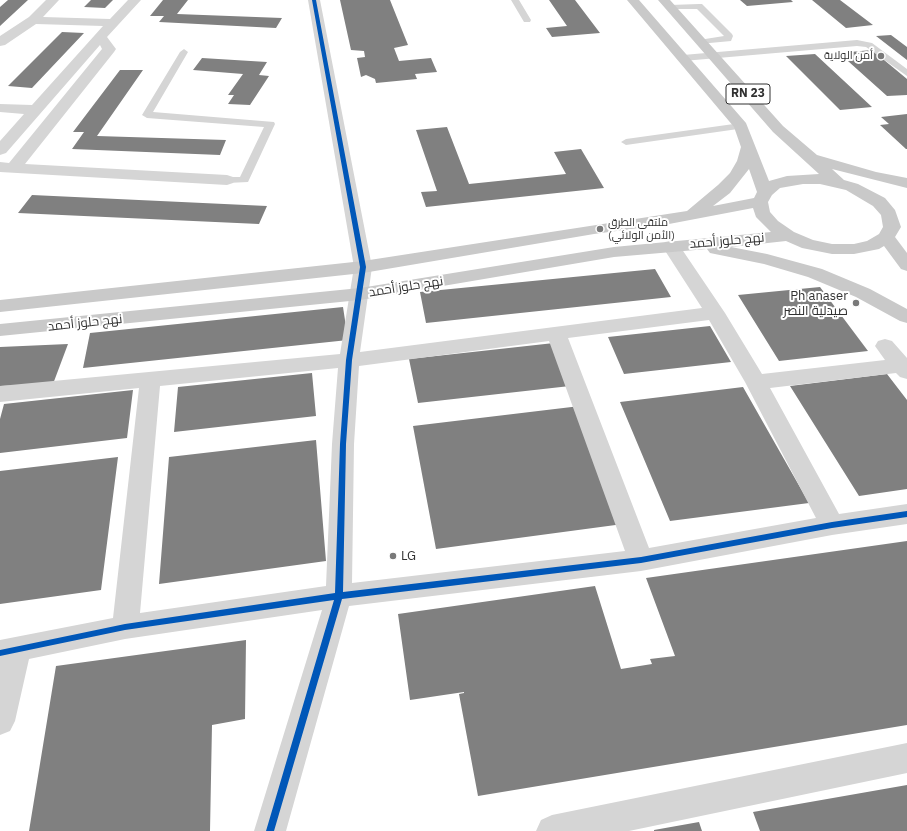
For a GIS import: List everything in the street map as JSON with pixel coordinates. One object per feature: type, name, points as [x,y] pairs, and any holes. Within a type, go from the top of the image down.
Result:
[{"type":"main road","name":"RN 23","points":[[633,0],[741,126],[749,146],[762,197]]},
{"type":"main road","name":"RN 23","points":[[667,3],[778,129],[838,183]]},
{"type":"main road","points":[[688,215],[724,189],[737,175],[745,161],[749,146]]},
{"type":"main road","points":[[811,158],[866,174],[907,183]]},
{"type":"main road","name":"نهج حلوز أحمد","points":[[0,306],[364,267],[688,215],[762,197],[774,185],[795,180],[820,180],[838,183]]},
{"type":"main road","points":[[838,183],[862,192],[879,202],[889,214],[907,265]]},
{"type":"main road","points":[[862,192],[907,190]]},
{"type":"main road","points":[[762,197],[762,213],[772,225],[788,236],[808,244],[832,249],[854,249],[873,245],[895,229]]},
{"type":"main road","name":"نهج حلوز أحمد","points":[[0,330],[360,294],[614,252],[788,236]]},
{"type":"main road","points":[[808,244],[907,317]]},
{"type":"main road","points":[[671,246],[719,250],[767,259],[802,269],[863,293],[907,317]]},
{"type":"street","points":[[0,42],[33,20],[53,0]]},
{"type":"street","points":[[0,150],[100,37],[135,0]]},
{"type":"street","points":[[270,831],[339,596],[343,444],[349,360],[364,267],[314,0]]},
{"type":"street","points":[[33,20],[113,23]]},
{"type":"street","points":[[6,168],[108,49],[100,37]]},
{"type":"street","points":[[0,108],[35,110]]},
{"type":"street","points":[[6,168],[227,180]]},
{"type":"street","points":[[671,246],[715,313],[756,382],[832,525]]},
{"type":"street","points":[[0,394],[349,360],[715,313]]},
{"type":"street","points":[[556,334],[641,560]]},
{"type":"street","points":[[885,346],[904,368]]},
{"type":"street","points":[[756,382],[904,368]]},
{"type":"street","points":[[125,627],[150,380]]},
{"type":"street","points":[[0,721],[8,651],[125,627],[339,596],[641,560],[832,525],[907,514]]},
{"type":"street","points":[[552,831],[907,758]]},
{"type":"lane","points":[[515,0],[527,20]]},
{"type":"lane","points":[[667,3],[699,6],[729,36],[728,39],[702,42]]},
{"type":"lane","points":[[683,58],[857,43],[869,45],[907,73]]},
{"type":"lane","points":[[184,52],[147,115],[270,124],[244,180],[227,180]]},
{"type":"lane","points":[[626,142],[741,126]]},
{"type":"building","points":[[8,0],[28,0],[0,26],[0,7]]},
{"type":"building","points":[[91,0],[113,0],[105,8],[84,7]]},
{"type":"building","points":[[163,0],[188,0],[177,14],[282,18],[276,28],[159,22],[164,16],[150,16]]},
{"type":"building","points":[[340,0],[390,0],[408,45],[394,48],[399,61],[431,58],[437,72],[415,74],[417,79],[376,83],[375,79],[366,75],[361,77],[357,58],[365,57],[364,51],[351,50]]},
{"type":"building","points":[[549,0],[575,0],[600,33],[552,37],[546,28],[567,26]]},
{"type":"building","points":[[740,0],[791,0],[793,2],[747,6]]},
{"type":"building","points":[[812,0],[840,0],[873,25],[846,28]]},
{"type":"building","points":[[62,32],[84,33],[32,88],[8,86]]},
{"type":"building","points":[[891,35],[907,47],[907,60],[876,36]]},
{"type":"building","points":[[872,50],[907,79],[907,95],[887,96],[839,53]]},
{"type":"building","points":[[815,54],[872,107],[840,110],[786,56]]},
{"type":"building","points":[[202,58],[267,62],[259,75],[269,76],[250,105],[228,104],[234,95],[228,95],[243,74],[193,70]]},
{"type":"building","points":[[120,70],[143,70],[97,136],[226,140],[220,155],[72,149],[84,132],[73,132]]},
{"type":"building","points":[[907,114],[906,149],[880,125],[889,124],[881,117]]},
{"type":"building","points":[[447,127],[469,184],[566,174],[554,152],[581,149],[604,188],[426,207],[421,192],[437,191],[416,130]]},
{"type":"building","points":[[32,195],[267,206],[259,224],[18,213]]},
{"type":"building","points":[[655,269],[671,297],[426,323],[420,292]]},
{"type":"building","points":[[820,287],[868,351],[779,361],[738,295]]},
{"type":"building","points":[[343,307],[348,340],[83,368],[90,333]]},
{"type":"building","points":[[710,326],[731,362],[624,374],[608,337]]},
{"type":"building","points":[[554,343],[570,386],[418,403],[409,359]]},
{"type":"building","points":[[68,344],[53,384],[0,386],[0,347]]},
{"type":"building","points":[[312,373],[316,416],[174,432],[178,387]]},
{"type":"building","points":[[887,374],[907,400],[907,489],[859,496],[790,386]]},
{"type":"building","points":[[743,387],[809,503],[670,521],[620,402]]},
{"type":"building","points":[[133,390],[127,438],[0,453],[0,419],[4,404]]},
{"type":"building","points":[[580,406],[623,524],[436,549],[413,426]]},
{"type":"building","points":[[316,440],[326,561],[159,584],[169,457]]},
{"type":"building","points":[[118,457],[101,590],[0,604],[0,471]]},
{"type":"building","points":[[907,541],[907,725],[478,796],[459,694],[464,692],[410,700],[398,614],[595,586],[621,669],[652,664],[650,659],[675,656],[646,578]]},
{"type":"building","points":[[246,640],[245,719],[212,725],[210,831],[29,831],[56,666]]},
{"type":"building","points":[[907,785],[907,831],[760,831],[753,812]]},
{"type":"building","points":[[699,822],[702,831],[654,831],[654,830]]},
{"type":"cycle path","points":[[270,831],[339,596],[343,444],[349,360],[363,267],[314,0]]},
{"type":"cycle path","points":[[0,653],[125,627],[339,596],[641,560],[832,525],[907,514]]},
{"type":"place","name":"أمن الولاية","points":[[881,56]]},
{"type":"place","name":"ملتقى الطرق (الأمن الولائي)","points":[[600,229]]},
{"type":"place","name":"Ph anaser صيدلية النصر","points":[[856,303]]},
{"type":"place","name":"LG","points":[[393,556]]}]
